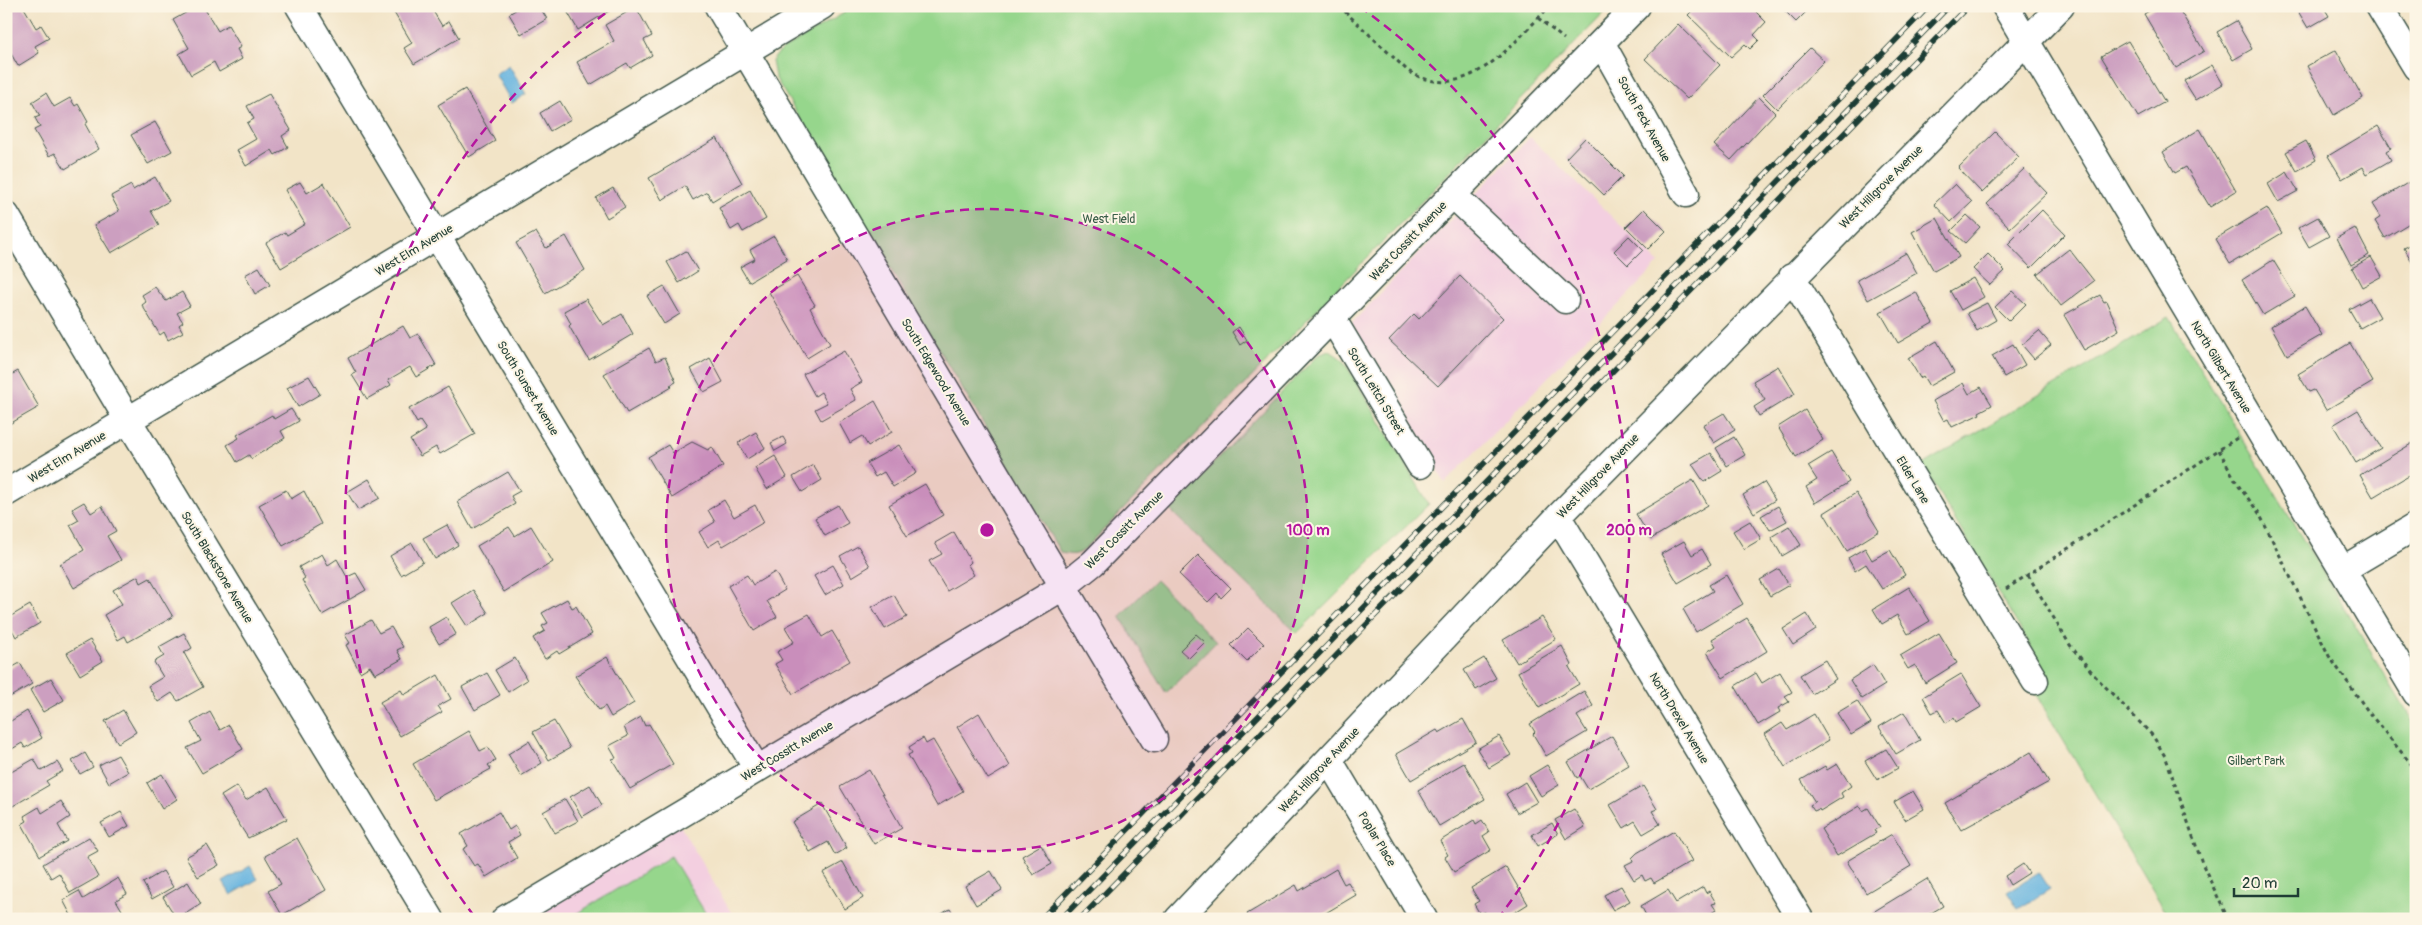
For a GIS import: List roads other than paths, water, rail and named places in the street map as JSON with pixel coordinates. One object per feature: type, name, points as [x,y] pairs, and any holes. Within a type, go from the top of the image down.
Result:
[{"type":"street","name":"South Sunset Avenue","points":[[298,6],[757,769]]},
{"type":"street","name":"South Edgewood Avenue","points":[[718,6],[1154,739]]},
{"type":"street","name":"West Elm Avenue","points":[[6,493],[822,6]]},
{"type":"street","name":"West Cossitt Avenue","points":[[505,919],[1063,587],[1093,563],[1602,44],[1637,6]]},
{"type":"street","name":"North Gilbert Avenue","points":[[2005,6],[2416,693]]},
{"type":"street","name":"West Hillgrove Avenue","points":[[1178,919],[1558,517],[1792,277],[2061,6]]},
{"type":"street","points":[[2380,6],[2416,67]]},
{"type":"street","name":"South Peck Avenue","points":[[1602,44],[1686,194]]},
{"type":"street","points":[[1453,194],[1565,300]]},
{"type":"street","name":"South Blackstone Avenue","points":[[6,214],[128,420],[431,919]]},
{"type":"street","name":"Elder Lane","points":[[1792,277],[2035,681]]},
{"type":"street","name":"South Leitch Street","points":[[1332,318],[1420,465]]},
{"type":"street","name":"North Drexel Avenue","points":[[1558,517],[1800,919]]},
{"type":"street","points":[[2342,570],[2416,526]]},
{"type":"street","name":"Poplar Place","points":[[1329,760],[1424,919]]},
{"type":"water","points":[[509,65],[526,94],[512,103],[495,74]]},
{"type":"water","points":[[250,866],[258,879],[231,895],[223,882]]},
{"type":"water","points":[[2039,872],[2050,889],[2018,909],[2007,892]]},
{"type":"railway","points":[[1041,919],[1929,6]]},
{"type":"railway","points":[[1061,919],[1949,6]]},
{"type":"railway","points":[[1080,919],[1968,6]]},
{"type":"park label","name":"West Field","points":[[1109,219]]},
{"type":"park label","name":"Gilbert Park","points":[[2256,761]]}]
